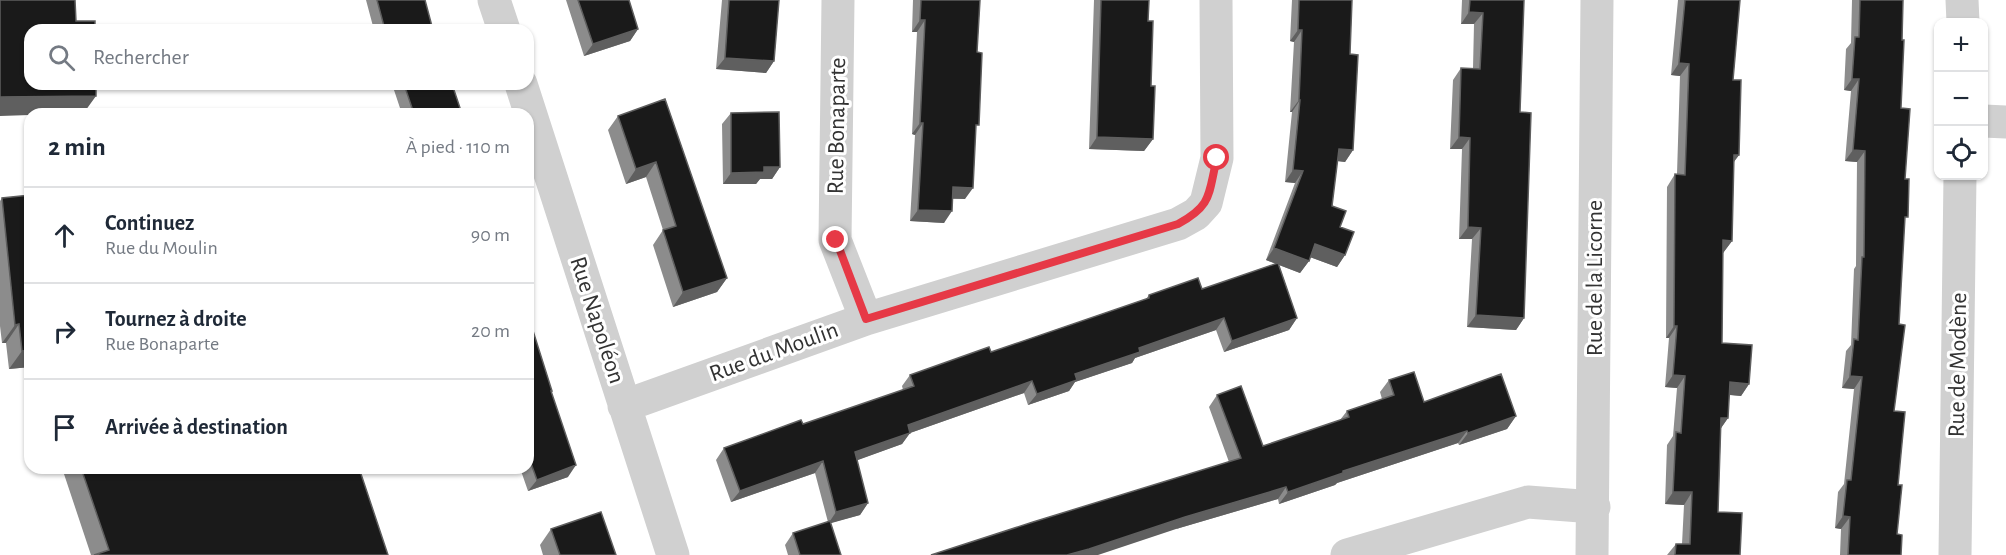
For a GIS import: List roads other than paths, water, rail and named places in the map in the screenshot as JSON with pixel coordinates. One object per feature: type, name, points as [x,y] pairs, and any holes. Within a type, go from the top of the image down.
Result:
[{"type":"street","points":[[494,0],[502,24]]},
{"type":"street","name":"Rue Bonaparte","points":[[838,0],[836,240],[866,319]]},
{"type":"street","name":"Rue du Moulin","points":[[624,406],[866,319],[1178,224],[1196,214],[1206,203],[1217,158],[1216,0]]},
{"type":"street","name":"Rue de la Licorne","points":[[1592,555],[1597,0]]},
{"type":"street","points":[[1962,0],[1963,18]]},
{"type":"street","name":"Rue Napoléon","points":[[523,90],[529,108]]},
{"type":"street","points":[[1988,121],[2006,122]]},
{"type":"street","name":"Rue Napoléon","points":[[534,125],[673,555]]},
{"type":"street","name":"Rue de Modène","points":[[1955,555],[1960,180]]},
{"type":"street","points":[[1347,555],[1528,502],[1594,507]]}]
